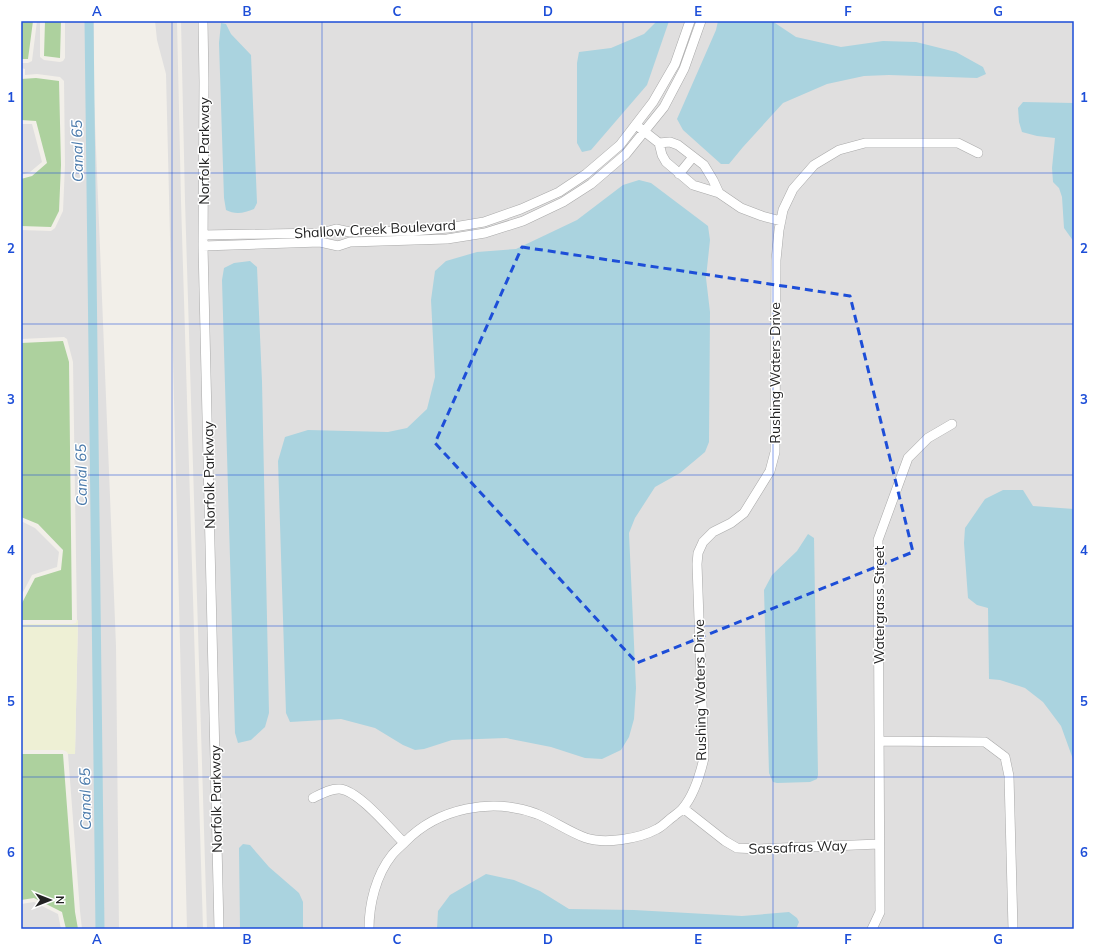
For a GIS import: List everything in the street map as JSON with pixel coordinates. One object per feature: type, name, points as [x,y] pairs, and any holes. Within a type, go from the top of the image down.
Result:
[{"type":"street","name":"Norfolk Parkway","points":[[202,21],[204,82],[203,235],[219,929]]},
{"type":"street","name":"Shallow Creek Boulevard","points":[[203,235],[321,233],[336,229],[350,232],[448,228],[484,222],[521,209],[559,192],[586,174],[620,145],[654,102],[675,64],[690,21]]},
{"type":"street","name":"Shallow Creek Boulevard","points":[[204,246],[320,242],[338,246],[350,242],[447,239],[485,233],[523,221],[563,202],[596,179],[626,154],[664,106],[684,70],[701,21]]},
{"type":"street","points":[[636,124],[659,143],[666,162],[693,185],[719,193],[741,208],[781,221]]},
{"type":"street","points":[[659,143],[670,142],[678,145],[693,156],[704,166],[719,193]]},
{"type":"street","name":"Rushing Waters Drive","points":[[369,929],[372,899],[384,867],[392,855],[415,832],[432,820],[453,812],[476,807],[507,807],[536,814],[587,838],[614,841],[634,837],[657,829],[683,808],[698,783],[704,758],[697,564],[698,553],[703,542],[713,532],[731,523],[744,513],[770,471],[775,452],[776,260],[783,210],[793,190],[814,165],[838,150],[865,143],[958,143],[978,153]]},
{"type":"street","points":[[679,174],[693,156]]},
{"type":"street","name":"Watergrass Street","points":[[872,929],[880,912],[878,540],[908,458],[928,438],[952,424]]},
{"type":"street","points":[[880,741],[985,742],[1005,757],[1009,776],[1013,929]]},
{"type":"street","points":[[313,798],[330,790],[339,789],[351,792],[377,815],[404,843]]},
{"type":"street","name":"Sassafras Way","points":[[683,808],[725,841],[737,848],[759,849],[879,844]]},
{"type":"highlighted area","points":[[522,247],[850,296],[913,552],[637,663],[435,443]]},
{"type":"shaded area","points":[[37,21],[40,21],[40,57],[44,60],[60,62],[65,58],[65,21],[94,21],[93,74],[116,646],[119,929],[82,929],[80,911],[68,754],[75,754],[78,621],[73,362],[67,339],[64,337],[21,339],[21,230],[51,231],[55,228],[63,211],[65,165],[64,81],[60,77],[37,74],[25,75],[25,69],[21,68],[21,63],[28,63],[32,61]]},
{"type":"shaded area","points":[[155,21],[177,21],[203,929],[187,929],[166,74],[157,40]]},
{"type":"shaded area","points":[[181,21],[1074,21],[1074,929],[207,929]]},
{"type":"shaded area","points":[[21,124],[32,124],[42,162],[30,172],[21,175]]},
{"type":"shaded area","points":[[21,521],[35,528],[59,552],[57,567],[32,575],[21,596]]},
{"type":"shaded area","points":[[34,902],[58,914],[61,929],[21,929],[21,904]]},
{"type":"green space","points":[[21,21],[33,21],[28,59],[21,59]]},
{"type":"green space","points":[[45,21],[61,21],[60,58],[44,56]]},
{"type":"green space","points":[[36,78],[59,81],[61,165],[59,211],[51,227],[21,226],[21,179],[32,176],[47,163],[36,121],[21,120],[21,79]]},
{"type":"green space","points":[[63,341],[69,362],[72,620],[21,620],[21,605],[35,578],[61,570],[63,550],[38,524],[21,517],[21,343]]},
{"type":"green space","points":[[77,620],[75,754],[68,754],[63,750],[21,750],[21,624],[72,624],[76,623]]},
{"type":"green space","points":[[21,754],[63,754],[75,912],[78,929],[66,929],[62,912],[34,898],[21,900]]},
{"type":"water","points":[[657,21],[669,21],[647,85],[591,150],[582,152],[577,143],[577,63],[579,52],[611,48],[644,34]]},
{"type":"water","points":[[718,21],[772,21],[796,37],[841,47],[883,41],[916,42],[956,52],[983,67],[986,74],[977,78],[889,75],[864,76],[827,84],[783,103],[729,164],[721,164],[683,130],[677,119],[716,30]]},
{"type":"water","points":[[221,23],[226,24],[231,34],[251,55],[257,203],[254,209],[240,213],[233,213],[226,210],[224,198],[219,43]]},
{"type":"water","points":[[1023,102],[1074,103],[1074,242],[1064,228],[1062,197],[1059,188],[1053,182],[1052,168],[1055,138],[1037,136],[1022,132],[1019,122],[1018,108]]},
{"type":"water","points":[[639,180],[651,183],[708,226],[710,240],[706,278],[710,312],[709,442],[705,452],[680,473],[655,487],[635,518],[629,533],[636,688],[634,719],[629,737],[621,750],[602,759],[585,758],[551,747],[506,738],[452,740],[424,749],[415,750],[403,745],[375,728],[341,719],[290,722],[286,713],[278,461],[285,437],[308,430],[388,432],[407,428],[427,409],[435,377],[431,300],[435,271],[446,261],[477,252],[516,249],[577,220],[623,185]]},
{"type":"water","points":[[250,261],[257,267],[262,382],[269,713],[265,727],[251,740],[238,743],[235,733],[222,280],[224,268],[234,263]]},
{"type":"water","points":[[1003,490],[1023,490],[1033,506],[1074,509],[1074,762],[1061,726],[1043,702],[1025,688],[1000,680],[989,679],[988,608],[977,605],[968,598],[964,543],[965,528],[985,499]]},
{"type":"water","points":[[808,534],[814,538],[818,775],[817,779],[810,782],[777,783],[773,782],[769,773],[764,590],[772,575],[797,551]]},
{"type":"water","points":[[243,844],[250,845],[269,867],[299,893],[303,902],[303,929],[240,929],[239,848]]},
{"type":"water","points":[[486,874],[514,880],[540,891],[569,909],[634,910],[742,916],[789,912],[797,918],[799,922],[796,929],[437,929],[438,911],[450,895]]},
{"type":"waterway","name":"Canal 65","points":[[89,21],[100,929]]}]
